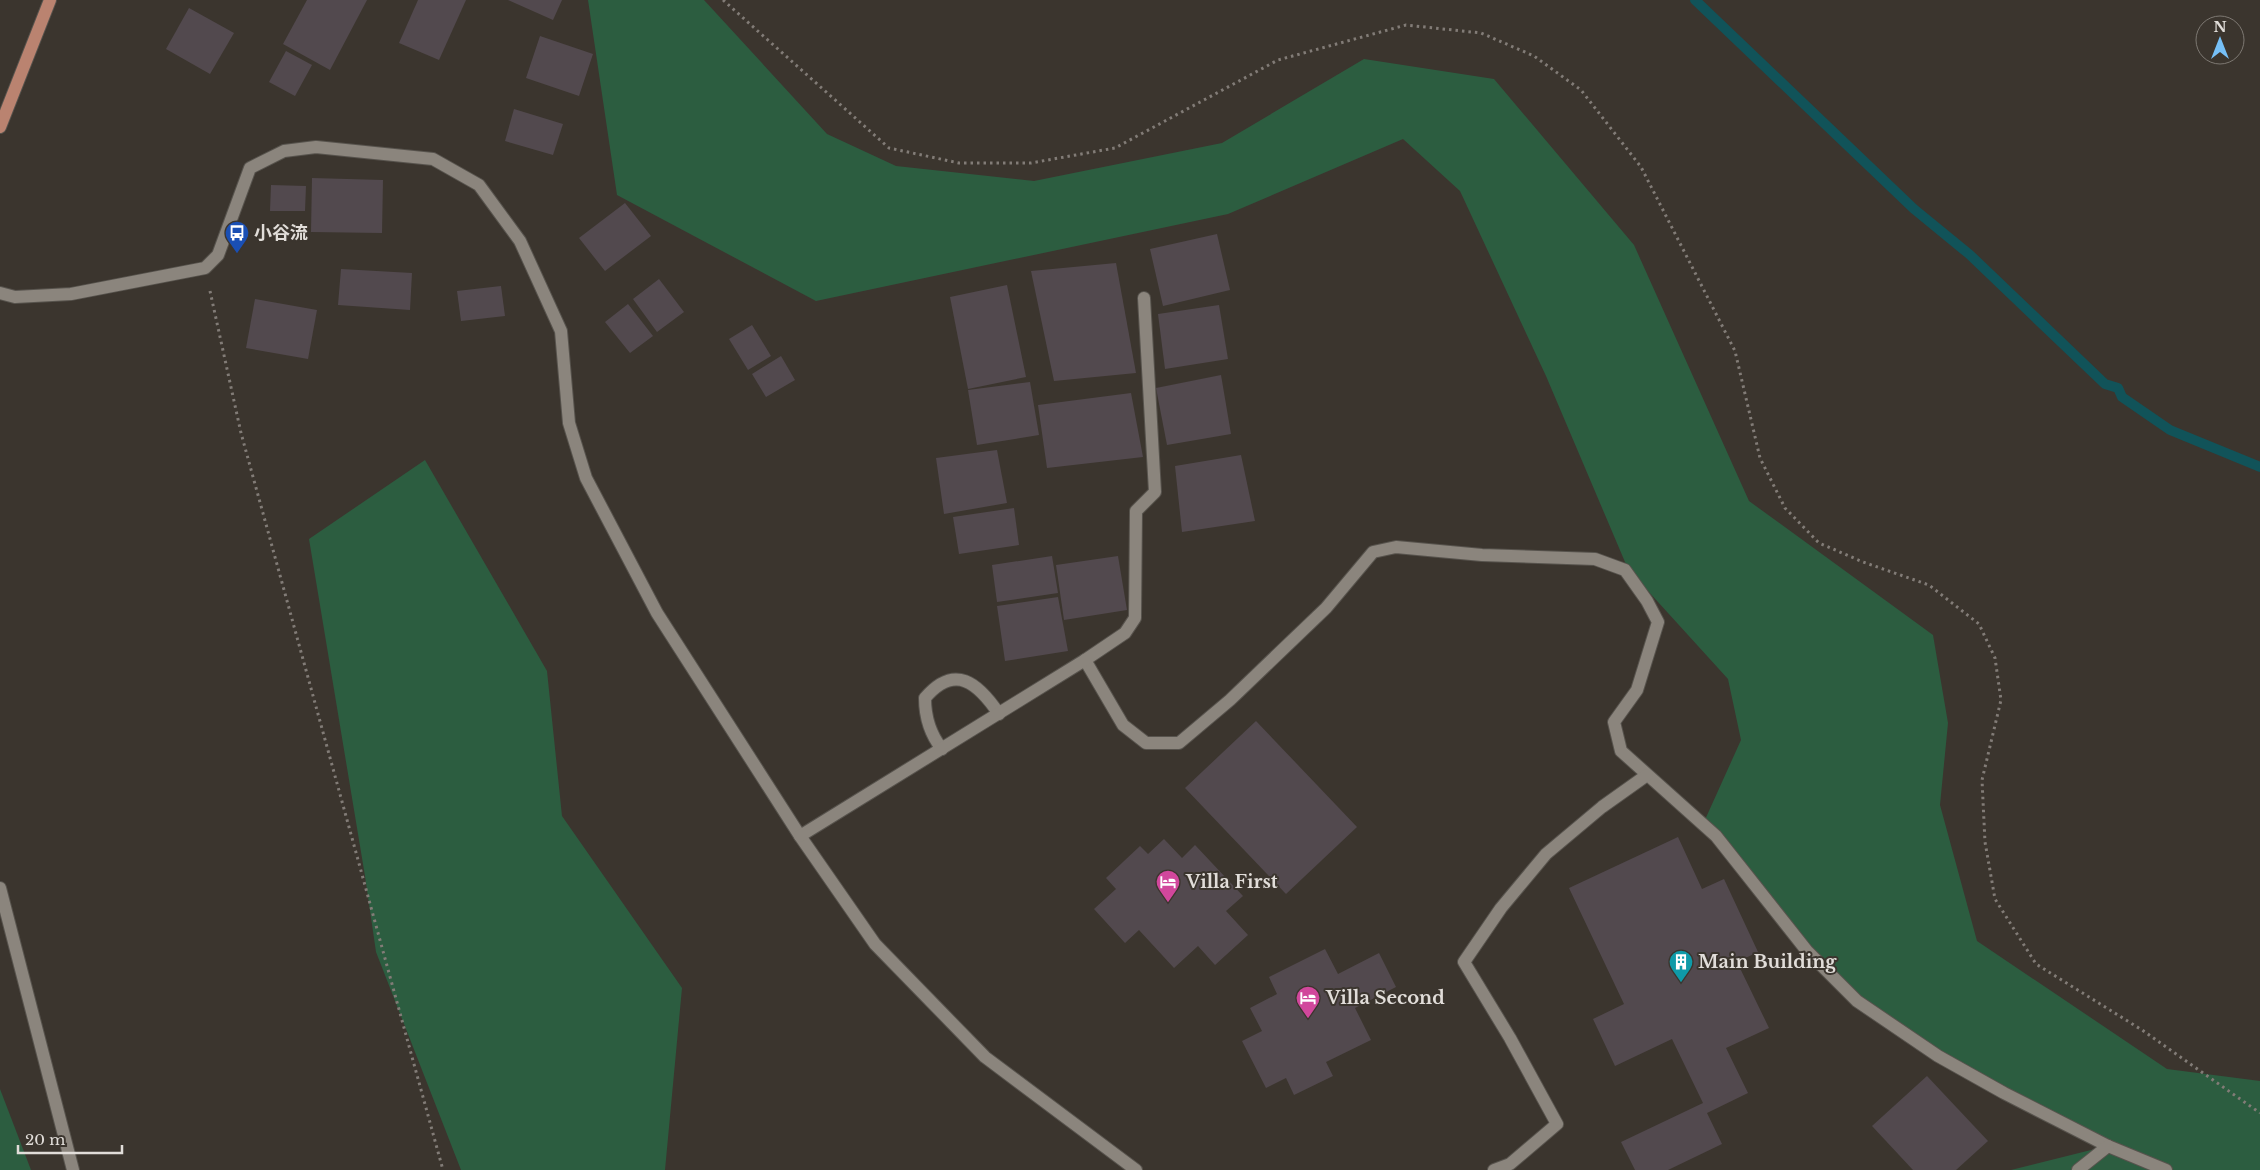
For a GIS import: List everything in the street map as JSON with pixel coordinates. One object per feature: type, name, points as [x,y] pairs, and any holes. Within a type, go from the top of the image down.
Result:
[{"type":"main road","points":[[0,127],[50,0]]},
{"type":"street","points":[[0,292],[15,296],[71,294],[205,268],[218,255],[250,168],[284,151],[316,147],[434,159],[479,185],[520,241],[560,331],[568,423],[586,478],[657,614],[800,836],[875,944],[985,1057],[1136,1170]]},
{"type":"street","points":[[800,836],[1000,714],[1125,633],[1134,618],[1136,511],[1155,492],[1144,298]]},
{"type":"street","points":[[1085,660],[1123,725],[1146,742],[1179,742],[1230,700],[1326,608],[1373,552],[1396,547],[1482,555],[1595,559],[1625,570],[1647,601],[1658,622],[1638,690],[1614,722],[1621,751],[1716,836],[1807,951],[1857,1001],[1938,1056],[2004,1094],[2108,1146],[2166,1170]]},
{"type":"street","points":[[942,750],[934,739],[925,712],[925,698],[936,686],[948,680],[961,680],[977,687],[987,696],[1000,714]]},
{"type":"street","points":[[1494,1170],[1510,1164],[1557,1124],[1510,1038],[1464,962],[1500,908],[1546,854],[1602,807],[1647,775]]},
{"type":"street","points":[[0,888],[73,1170]]},
{"type":"street","points":[[2078,1170],[2108,1146]]},
{"type":"path","points":[[723,0],[889,148],[958,163],[1030,163],[1115,148],[1278,60],[1406,25],[1481,33],[1534,56],[1582,90],[1641,167],[1735,351],[1760,458],[1785,508],[1819,543],[1863,562],[1929,585],[1979,624],[1995,658],[2001,700],[1982,780],[1985,842],[1991,880],[1995,899],[2036,964],[2142,1030],[2260,1113]]},
{"type":"path","points":[[205,268],[241,433],[444,1170]]},
{"type":"green space","points":[[588,0],[704,0],[827,134],[896,166],[1034,181],[1222,143],[1364,59],[1494,79],[1634,245],[1749,501],[1933,635],[1948,723],[1940,805],[1977,941],[2167,1069],[2260,1081],[2260,1170],[2011,1170],[2107,1146],[1963,1073],[1857,1001],[1704,822],[1741,740],[1728,679],[1628,569],[1546,376],[1460,191],[1403,139],[1228,214],[816,301],[617,195]]},
{"type":"green space","points":[[425,460],[547,671],[562,816],[682,988],[665,1170],[461,1170],[376,952],[309,539]]},
{"type":"green space","points":[[0,1089],[31,1170],[0,1170]]},
{"type":"building","points":[[307,0],[367,0],[330,70],[283,44]]},
{"type":"building","points":[[418,0],[466,0],[439,60],[399,43]]},
{"type":"building","points":[[508,0],[562,0],[553,20]]},
{"type":"building","points":[[189,8],[234,33],[210,74],[166,49]]},
{"type":"building","points":[[540,36],[593,54],[579,96],[526,78]]},
{"type":"building","points":[[286,51],[312,65],[295,96],[269,82]]},
{"type":"building","points":[[514,109],[563,124],[553,155],[505,141]]},
{"type":"building","points":[[312,178],[383,180],[382,233],[311,232]]},
{"type":"building","points":[[271,185],[306,186],[305,211],[270,211]]},
{"type":"building","points":[[625,203],[651,236],[605,271],[579,238]]},
{"type":"building","points":[[1217,234],[1230,290],[1163,306],[1150,249]]},
{"type":"building","points":[[1116,263],[1136,373],[1054,381],[1031,271]]},
{"type":"building","points":[[341,269],[412,273],[410,310],[338,305]]},
{"type":"building","points":[[659,279],[684,312],[657,332],[633,299]]},
{"type":"building","points":[[1007,285],[1026,377],[968,389],[950,297]]},
{"type":"building","points":[[501,286],[505,316],[461,321],[457,291]]},
{"type":"building","points":[[255,299],[317,310],[308,359],[246,348]]},
{"type":"building","points":[[628,304],[653,336],[630,353],[605,322]]},
{"type":"building","points":[[1219,305],[1228,359],[1165,369],[1158,314]]},
{"type":"building","points":[[752,325],[771,356],[748,370],[729,339]]},
{"type":"building","points":[[781,356],[795,380],[766,397],[752,374]]},
{"type":"building","points":[[1221,375],[1231,434],[1167,445],[1156,388]]},
{"type":"building","points":[[1030,382],[1039,435],[977,445],[968,390]]},
{"type":"building","points":[[1131,393],[1143,457],[1047,468],[1038,405]]},
{"type":"building","points":[[997,450],[1007,503],[944,514],[936,458]]},
{"type":"building","points":[[1241,455],[1255,521],[1182,532],[1175,466]]},
{"type":"building","points":[[1014,508],[1019,545],[959,554],[953,517]]},
{"type":"building","points":[[1052,556],[1058,593],[997,602],[992,565]]},
{"type":"building","points":[[1118,556],[1127,610],[1064,620],[1056,565]]},
{"type":"building","points":[[1058,597],[1068,651],[1005,661],[997,606]]},
{"type":"building","points":[[1256,721],[1357,827],[1286,894],[1185,788]]},
{"type":"building","name":"Main Building","points":[[1678,837],[1702,889],[1724,879],[1758,952],[1737,962],[1769,1028],[1726,1048],[1748,1093],[1707,1113],[1722,1144],[1668,1170],[1635,1170],[1621,1142],[1703,1103],[1672,1039],[1615,1066],[1593,1019],[1624,1004],[1569,888]]},
{"type":"building","name":"Villa First","points":[[1164,839],[1182,858],[1195,845],[1243,896],[1226,911],[1248,935],[1215,965],[1198,946],[1174,968],[1139,930],[1125,943],[1094,909],[1116,889],[1106,878],[1140,846],[1148,854]]},
{"type":"building","name":"Villa Second","points":[[1325,949],[1338,974],[1379,953],[1396,987],[1355,1008],[1371,1040],[1326,1062],[1333,1076],[1294,1095],[1286,1078],[1266,1088],[1242,1041],[1262,1031],[1250,1008],[1277,994],[1269,977]]},
{"type":"building","points":[[1927,1076],[1988,1141],[1956,1170],[1913,1170],[1872,1126]]},
{"type":"waterway","points":[[1695,0],[1914,209],[1969,254],[2105,384],[2118,388],[2122,397],[2170,430],[2260,467]]},
{"type":"place","name":"小谷流","points":[[237,254]]},
{"type":"place","name":"Villa First","points":[[1168,903]]},
{"type":"place","name":"Main Building","points":[[1681,983]]},
{"type":"place","name":"Villa Second","points":[[1308,1019]]}]
